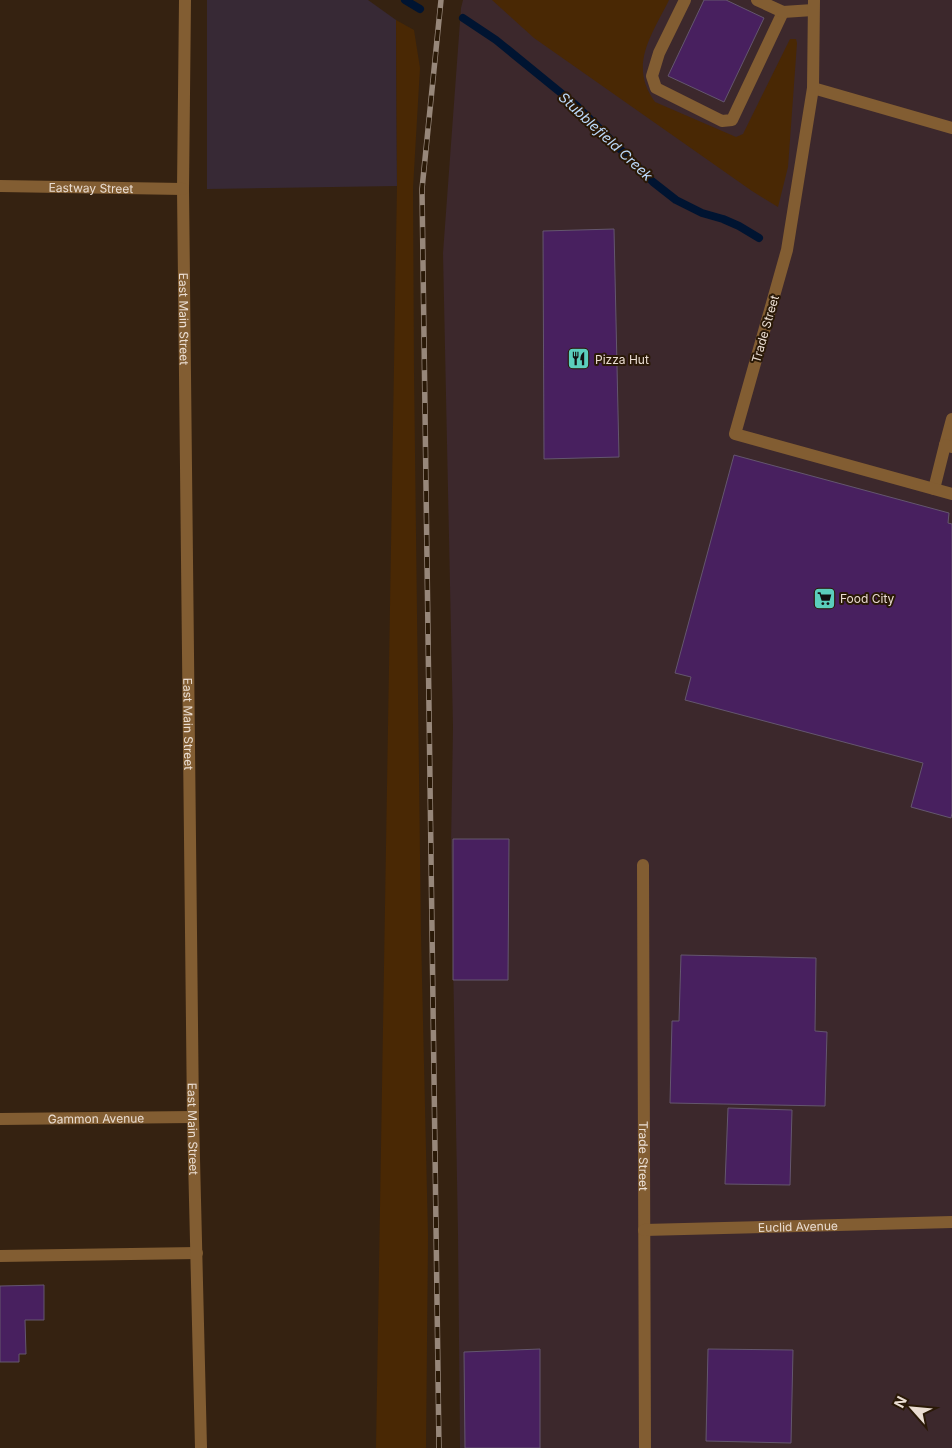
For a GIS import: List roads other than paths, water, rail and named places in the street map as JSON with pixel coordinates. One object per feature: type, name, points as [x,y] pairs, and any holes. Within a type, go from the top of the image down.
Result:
[{"type":"street","name":"East Main Street","points":[[185,0],[183,189],[193,1117],[201,1448]]},
{"type":"street","points":[[684,0],[659,53],[652,76],[656,88],[722,121],[732,120],[783,12]]},
{"type":"street","points":[[757,0],[783,12],[814,5]]},
{"type":"street","name":"Trade Street","points":[[814,5],[813,88],[787,250],[736,434],[952,494]]},
{"type":"street","points":[[813,88],[952,128]]},
{"type":"street","name":"Eastway Street","points":[[0,186],[183,189]]},
{"type":"street","points":[[934,489],[949,446],[952,419]]},
{"type":"street","name":"Trade Street","points":[[643,865],[645,1448]]},
{"type":"street","name":"Gammon Avenue","points":[[0,1119],[193,1117]]},
{"type":"street","name":"Euclid Avenue","points":[[644,1230],[952,1222]]},
{"type":"street","points":[[0,1256],[197,1253]]},
{"type":"waterway","name":"Stubblefield Creek","points":[[405,0],[420,9]]},
{"type":"waterway","name":"Stubblefield Creek","points":[[463,18],[496,40],[577,106],[653,182],[676,200],[702,213],[739,226],[759,238]]},
{"type":"railway","points":[[439,1448],[422,189],[441,0]]},
{"type":"place","name":"Pizza Hut","points":[[579,359]]},
{"type":"place","name":"Food City","points":[[824,598]]}]
